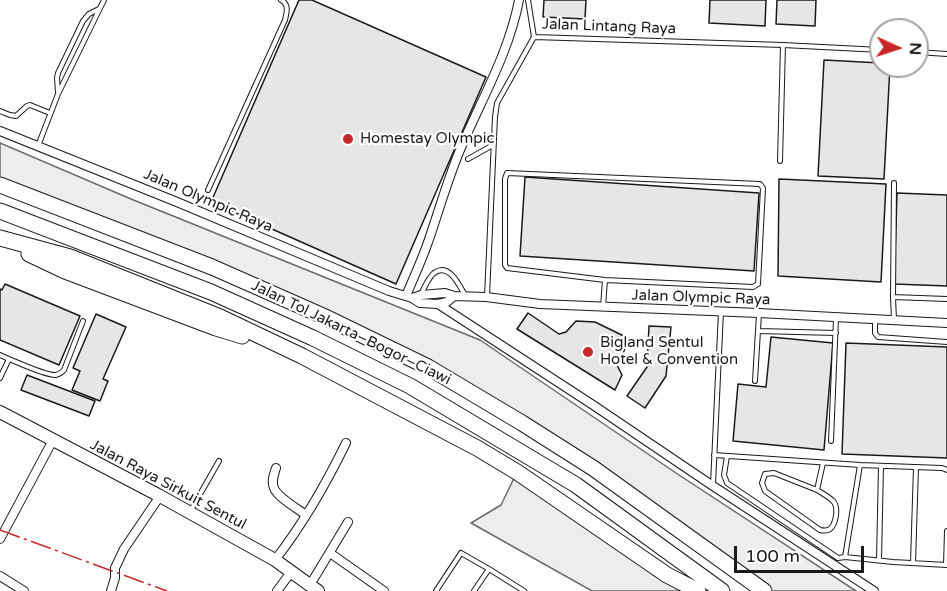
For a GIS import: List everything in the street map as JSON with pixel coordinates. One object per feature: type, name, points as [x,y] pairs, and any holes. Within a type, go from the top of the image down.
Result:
[{"type":"highway","name":"Jalan Tol Jakarta–Bogor–Ciawi","points":[[0,185],[212,267],[323,316],[428,367],[593,468],[764,591]]},
{"type":"highway","name":"Jalan Tol Jakarta–Bogor–Ciawi","points":[[0,211],[211,292],[314,338],[410,386],[576,485],[722,591]]},
{"type":"highway","points":[[0,239],[65,271],[216,328],[302,356],[477,447],[667,575],[698,591]]},
{"type":"main road","name":"Jalan Raya Sirkuit Sentul","points":[[0,412],[190,512],[275,560],[314,588]]},
{"type":"street","points":[[409,297],[459,153],[502,57],[519,0]]},
{"type":"street","name":"Jalan Olympic Raya","points":[[0,131],[389,291],[438,304],[447,302],[454,296]]},
{"type":"street","name":"Jalan Olympic Raya","points":[[421,299],[445,293],[454,296],[465,295],[540,304],[947,323]]},
{"type":"street","points":[[438,304],[874,591]]},
{"type":"street","points":[[0,539],[53,440]]},
{"type":"street","points":[[275,560],[323,487],[346,443]]},
{"type":"street","points":[[276,468],[273,476],[274,488],[306,515]]},
{"type":"street","points":[[111,591],[115,568],[124,549],[160,496]]},
{"type":"street","points":[[314,588],[330,553],[348,522]]},
{"type":"street","points":[[330,553],[384,591]]},
{"type":"street","points":[[277,591],[292,571]]},
{"type":"street","points":[[0,576],[24,591]]},
{"type":"lane","points":[[38,146],[58,94],[104,0]]},
{"type":"lane","points":[[208,190],[285,20],[287,7],[281,0]]},
{"type":"lane","points":[[528,0],[534,37]]},
{"type":"lane","points":[[58,94],[58,73],[78,32],[86,17],[100,8]]},
{"type":"lane","name":"Jalan Lintang Raya","points":[[486,297],[497,103],[534,37],[869,49]]},
{"type":"lane","points":[[780,161],[783,45]]},
{"type":"lane","points":[[929,53],[947,54]]},
{"type":"lane","points":[[0,111],[16,116],[30,105],[50,113]]},
{"type":"lane","points":[[468,159],[494,144]]},
{"type":"lane","points":[[507,173],[749,183],[762,186],[759,280],[758,284],[753,287],[604,280],[507,268],[505,265],[505,176],[507,173]]},
{"type":"lane","points":[[894,183],[894,320]]},
{"type":"lane","points":[[421,299],[434,273],[440,270],[447,271],[453,276],[465,295]]},
{"type":"lane","points":[[603,307],[604,280]]},
{"type":"lane","points":[[893,297],[947,299]]},
{"type":"lane","points":[[713,486],[721,311]]},
{"type":"lane","points":[[755,381],[759,313]]},
{"type":"lane","points":[[831,441],[836,317]]},
{"type":"lane","points":[[875,318],[875,333],[878,337],[947,342]]},
{"type":"lane","points":[[0,355],[47,374],[60,374],[83,321]]},
{"type":"lane","points":[[758,331],[836,333]]},
{"type":"lane","points":[[0,378],[9,359]]},
{"type":"lane","points":[[714,455],[947,470]]},
{"type":"lane","points":[[727,456],[724,475],[727,483],[838,558],[946,565],[947,531]]},
{"type":"lane","points":[[190,512],[219,461]]},
{"type":"lane","points":[[817,490],[823,463]]},
{"type":"lane","points":[[845,557],[860,465]]},
{"type":"lane","points":[[879,560],[881,466]]},
{"type":"lane","points":[[913,563],[916,467]]},
{"type":"lane","points":[[774,473],[817,490],[834,502],[837,512],[832,526],[825,531],[820,530],[765,491],[762,483],[765,474],[774,473]]},
{"type":"lane","points":[[436,591],[461,553],[524,591]]},
{"type":"lane","points":[[474,591],[489,569]]},
{"type":"shaded area","points":[[0,143],[131,199],[480,340],[856,591],[764,591],[428,367],[0,185]]},
{"type":"shaded area","points":[[517,472],[698,591],[592,591],[471,523],[501,505]]},
{"type":"building","name":"Homestay Olympic","points":[[299,0],[312,0],[486,77],[396,284],[211,202]]},
{"type":"building","points":[[544,0],[586,0],[585,19],[543,17]]},
{"type":"building","points":[[710,0],[766,0],[765,26],[709,23]]},
{"type":"building","points":[[777,0],[816,0],[815,26],[776,24]]},
{"type":"building","points":[[824,60],[869,62],[869,78],[889,78],[884,179],[818,176]]},
{"type":"building","points":[[525,177],[759,193],[754,271],[520,256]]},
{"type":"building","points":[[779,179],[886,184],[881,282],[778,276]]},
{"type":"building","points":[[897,193],[947,195],[947,286],[894,284]]},
{"type":"building","points":[[5,284],[80,316],[59,365],[0,340],[0,289],[2,290]]},
{"type":"building","name":"Bigland Sentul Hotel & Convention","points":[[528,313],[559,334],[566,332],[576,321],[595,322],[630,339],[617,365],[622,375],[615,390],[517,329]]},
{"type":"building","points":[[96,314],[126,327],[103,379],[108,381],[100,401],[72,390],[80,371],[73,368]]},
{"type":"building","points":[[649,326],[671,327],[666,376],[645,408],[627,396],[647,367]]},
{"type":"building","points":[[771,337],[833,343],[824,450],[733,441],[738,384],[766,387]]},
{"type":"building","points":[[846,343],[947,347],[947,458],[842,454]]},
{"type":"building","points":[[27,375],[95,401],[89,416],[21,390]]},
{"type":"power","points":[[0,530],[167,591]]},
{"type":"place","name":"Homestay Olympic","points":[[348,139]]},
{"type":"place","name":"Bigland Sentul Hotel & Convention","points":[[588,352]]}]
